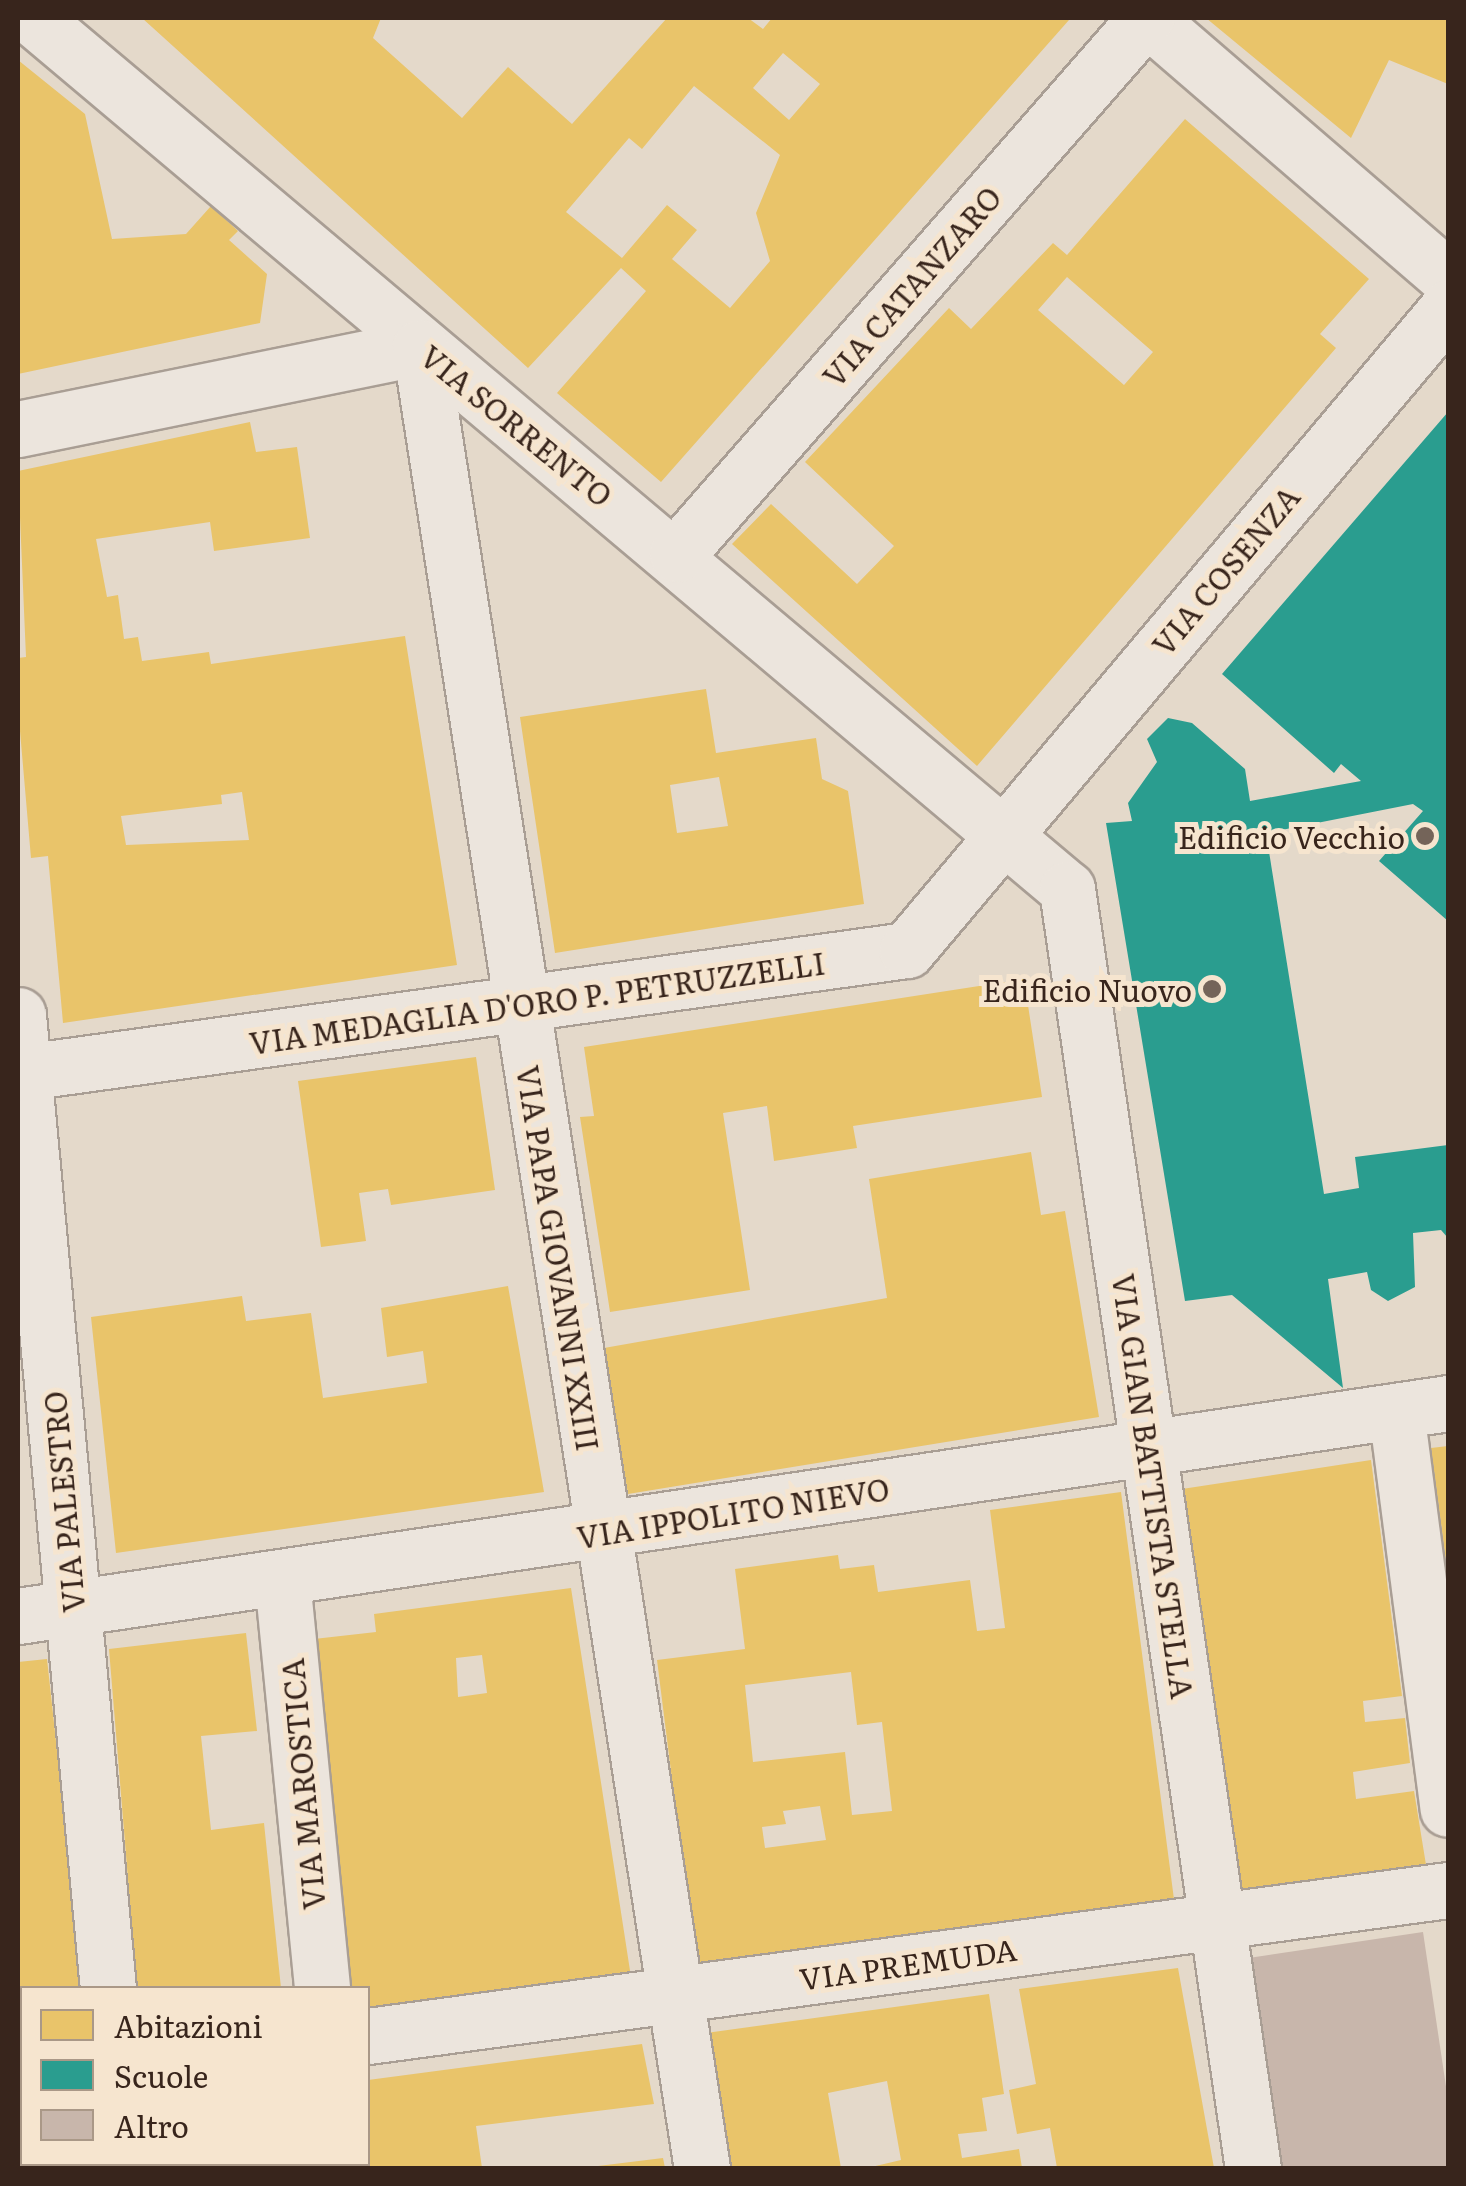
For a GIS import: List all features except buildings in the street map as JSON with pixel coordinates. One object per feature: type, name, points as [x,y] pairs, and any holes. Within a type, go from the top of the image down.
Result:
[{"type":"street","name":"VIA SORRENTO","points":[[33,18],[420,346],[677,554],[1002,833]]},
{"type":"street","points":[[1146,18],[1448,278]]},
{"type":"street","name":"VIA CATANZARO","points":[[677,554],[1146,18]]},
{"type":"street","name":"VIA COSENZA","points":[[1002,833],[1448,308]]},
{"type":"street","points":[[18,428],[420,346]]},
{"type":"street","name":"VIA PAPA GIOVANNI XXIII","points":[[420,346],[702,2168]]},
{"type":"street","name":"VIA MEDAGLIA D'ORO P. PETRUZZELLI","points":[[20,1073],[907,950],[1002,833]]},
{"type":"street","name":"VIA GIAN BATTISTA STELLA","points":[[1002,833],[1067,890],[1254,2168]]},
{"type":"street","name":"VIA PALESTRO","points":[[18,1015],[20,1073],[108,1986]]},
{"type":"street","name":"VIA IPPOLITO NIEVO","points":[[18,1616],[602,1534],[1148,1446],[1448,1403]]},
{"type":"street","points":[[1396,1411],[1448,1809]]},
{"type":"street","name":"VIA MAROSTICA","points":[[282,1579],[322,1986]]},
{"type":"street","name":"VIA PREMUDA","points":[[370,2036],[1217,1918],[1448,1890]]},
{"type":"place","name":"Edificio Vecchio","points":[[1425,836]]},
{"type":"place","name":"Edificio Nuovo","points":[[1212,989]]}]
